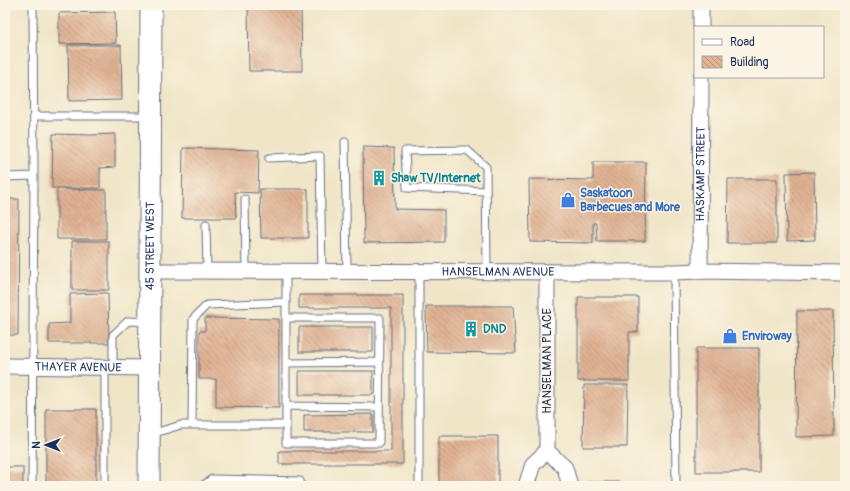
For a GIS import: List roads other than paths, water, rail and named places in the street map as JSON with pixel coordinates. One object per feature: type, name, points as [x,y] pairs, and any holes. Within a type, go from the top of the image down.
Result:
[{"type":"main road","name":"45 STREET WEST","points":[[151,5],[149,435],[152,485]]},
{"type":"street","points":[[701,5],[701,26]]},
{"type":"street","name":"HASKAMP STREET","points":[[700,271],[701,78]]},
{"type":"street","name":"HANSELMAN AVENUE","points":[[150,271],[700,271],[845,273]]},
{"type":"street","name":"HANSELMAN PLACE","points":[[547,272],[547,451]]},
{"type":"street","name":"THAYER AVENUE","points":[[5,366],[150,368]]},
{"type":"street","points":[[526,486],[533,464],[547,451],[565,468],[570,486]]},
{"type":"lane","points":[[32,486],[34,176],[33,5]]},
{"type":"lane","points":[[34,116],[151,116]]},
{"type":"lane","points":[[345,142],[346,272]]},
{"type":"lane","points":[[486,191],[406,188],[405,151],[466,150],[486,167],[487,272]]},
{"type":"lane","points":[[269,158],[320,156],[322,272]]},
{"type":"lane","points":[[5,177],[34,176]]},
{"type":"lane","points":[[245,199],[246,271]]},
{"type":"lane","points":[[206,224],[206,271]]},
{"type":"lane","points":[[286,272],[286,302],[286,318],[286,443],[379,443],[380,318],[286,318]]},
{"type":"lane","points":[[419,272],[419,486]]},
{"type":"lane","points":[[674,272],[676,486]]},
{"type":"lane","points":[[192,425],[193,319],[207,305],[286,302]]},
{"type":"lane","points":[[105,486],[109,368],[113,336],[128,321],[150,322]]},
{"type":"lane","points":[[286,363],[379,362]]},
{"type":"lane","points":[[286,406],[379,407]]},
{"type":"lane","points":[[149,435],[181,425],[286,425]]},
{"type":"lane","points":[[202,486],[212,479],[300,481],[300,486]]},
{"type":"lane","points":[[589,486],[620,486]]},
{"type":"place","name":"Shaw TV/Internet","points":[[379,178]]},
{"type":"place","name":"Saskatoon Barbecues and More","points":[[568,200]]},
{"type":"place","name":"DND","points":[[471,329]]},
{"type":"place","name":"Enviroway","points":[[730,336]]}]
